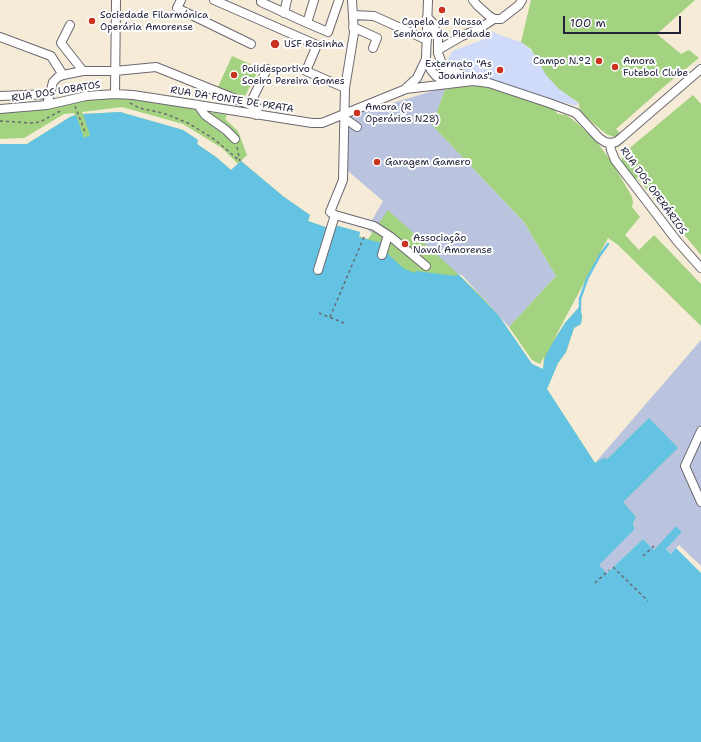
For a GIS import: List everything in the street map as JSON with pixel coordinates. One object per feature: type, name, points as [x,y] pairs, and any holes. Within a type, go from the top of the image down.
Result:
[{"type":"street","points":[[115,94],[116,0]]},
{"type":"street","points":[[181,0],[178,8],[250,44]]},
{"type":"street","points":[[214,0],[317,45],[306,71],[345,88]]},
{"type":"street","points":[[261,0],[260,2],[328,32],[339,0]]},
{"type":"street","points":[[284,13],[287,0]]},
{"type":"street","points":[[307,23],[314,0]]},
{"type":"street","points":[[352,0],[354,33],[345,88],[343,180],[330,212],[334,215],[376,226],[426,266]]},
{"type":"street","points":[[406,89],[417,78],[426,59],[428,0]]},
{"type":"street","points":[[438,50],[462,36],[477,30],[494,19],[501,19],[522,0]]},
{"type":"street","points":[[475,3],[494,19]]},
{"type":"street","points":[[353,15],[374,16],[427,40]]},
{"type":"street","points":[[428,17],[433,23],[438,39],[438,50],[444,69],[458,73],[473,81]]},
{"type":"street","points":[[70,25],[61,43],[83,71]]},
{"type":"street","points":[[353,27],[377,38],[373,48]]},
{"type":"street","points":[[0,37],[51,56],[63,74]]},
{"type":"street","points":[[426,59],[431,70],[436,76],[448,84]]},
{"type":"street","points":[[47,105],[53,82],[63,74],[83,71],[115,71],[156,67],[250,104],[258,108],[256,115]]},
{"type":"street","points":[[250,104],[267,69]]},
{"type":"street","points":[[610,143],[616,142],[621,138],[701,69]]},
{"type":"street","name":"RUA DOS OPERÁRIOS","points":[[344,116],[406,89],[473,81],[489,83],[550,103],[576,114],[599,138],[610,143],[615,160],[677,241],[701,268]]},
{"type":"street","name":"RUA DOS LOBATOS","points":[[0,96],[50,94]]},
{"type":"street","name":"RUA DA FONTE DE PRATA","points":[[115,94],[133,95],[312,123],[322,123],[344,116]]},
{"type":"street","name":"RUA DOS LOBATOS","points":[[0,109],[47,105],[86,96],[115,94]]},
{"type":"street","points":[[198,105],[205,115],[226,130],[235,139]]},
{"type":"street","points":[[344,116],[357,127]]},
{"type":"street","points":[[318,270],[334,215]]},
{"type":"street","points":[[382,255],[388,235]]},
{"type":"street","points":[[701,431],[685,466],[701,502]]},
{"type":"path","points":[[126,102],[139,108],[163,113],[188,123],[214,139],[240,161],[235,139]]},
{"type":"path","points":[[71,107],[76,105],[85,132]]},
{"type":"path","points":[[0,120],[31,124],[49,118],[66,108]]},
{"type":"path","points":[[330,317],[364,237]]},
{"type":"path","points":[[319,313],[344,323]]},
{"type":"path","points":[[643,556],[654,546]]},
{"type":"path","points":[[613,567],[648,601]]},
{"type":"path","points":[[595,583],[609,570]]},
{"type":"shaded area","name":"Externato \"As Joaninhas\"","points":[[493,31],[497,34],[521,42],[530,49],[559,89],[579,103],[576,106],[448,68],[446,64],[452,51],[482,40]]},
{"type":"shaded area","points":[[446,87],[432,125],[524,222],[556,276],[509,327],[462,275],[415,266],[367,229],[383,201],[348,171],[346,117]]},
{"type":"shaded area","points":[[701,340],[701,566],[679,545],[671,554],[666,549],[682,532],[654,550],[643,539],[607,573],[598,565],[634,530],[633,523],[623,502],[649,418],[607,459],[595,463]]},
{"type":"green space","name":"Amora Futebol Clube","points":[[531,0],[695,0],[657,34],[681,54],[689,50],[699,58],[616,129],[621,134],[614,137],[606,134],[580,112],[579,103],[559,89],[546,75],[531,49],[521,42]]},
{"type":"green space","name":"Polidesportivo Soeiro Pereira Gomes","points":[[232,56],[250,64],[258,71],[244,98],[218,87]]},
{"type":"green space","points":[[482,86],[555,107],[558,114],[566,115],[576,122],[596,141],[612,162],[632,197],[632,207],[640,217],[625,235],[639,250],[654,235],[701,284],[701,326],[618,245],[608,238],[553,341],[565,323],[580,306],[582,317],[581,324],[574,328],[566,352],[558,363],[547,389],[595,463],[604,458],[607,459],[649,418],[678,448],[623,502],[636,517],[633,523],[634,530],[0,144],[27,144],[75,115],[74,113],[64,114],[24,138],[0,139],[0,113],[46,109],[91,99],[124,97],[227,115],[225,119],[238,131],[247,155],[241,161],[284,197],[310,215],[308,221],[331,229],[338,226],[360,232],[359,236],[368,239],[388,210],[480,295],[499,316],[532,364],[543,369],[544,357],[540,364],[532,360],[509,327],[556,276],[524,222],[432,125],[446,87]],"holes":[[[122,107],[183,124],[222,148],[238,164],[231,170],[216,157],[197,144],[198,140],[183,130],[120,112],[83,114],[82,112]]]},
{"type":"green space","points":[[693,95],[701,104],[701,255],[621,161],[625,152]]},
{"type":"water","points":[[120,112],[183,130],[198,140],[197,144],[216,157],[231,170],[241,161],[284,197],[310,215],[308,221],[331,229],[338,226],[360,232],[359,237],[389,245],[388,253],[403,268],[414,273],[416,271],[456,276],[458,274],[499,316],[532,364],[543,369],[545,357],[552,344],[565,323],[580,306],[582,317],[581,324],[574,328],[566,352],[558,363],[547,389],[595,463],[604,458],[607,459],[649,418],[678,448],[623,502],[636,517],[633,523],[634,530],[599,565],[607,573],[643,539],[654,550],[676,526],[682,532],[666,549],[671,554],[676,548],[701,573],[701,742],[0,742],[0,144],[27,144],[70,117],[76,115],[84,138],[90,135],[83,114]]},
{"type":"waterway","points":[[580,310],[580,299],[587,279],[600,255],[608,244]]},
{"type":"place","name":"Capela de Nossa Senhora da Piedade","points":[[442,10]]},
{"type":"place","name":"Sociedade Filarmónica Operária Amorense","points":[[92,21]]},
{"type":"place","name":"USF Rosinha","points":[[275,44]]},
{"type":"place","name":"Campo N.º2","points":[[599,61]]},
{"type":"place","name":"Amora Futebol Clube","points":[[615,67]]},
{"type":"place","name":"Externato \"As Joaninhas\"","points":[[500,70]]},
{"type":"place","name":"Polidesportivo Soeiro Pereira Gomes","points":[[234,75]]},
{"type":"place","name":"Amora (R Operários N28)","points":[[357,113]]},
{"type":"place","name":"Garagem Gamero","points":[[377,162]]},
{"type":"place","name":"Associação Naval Amorense","points":[[405,244]]}]
